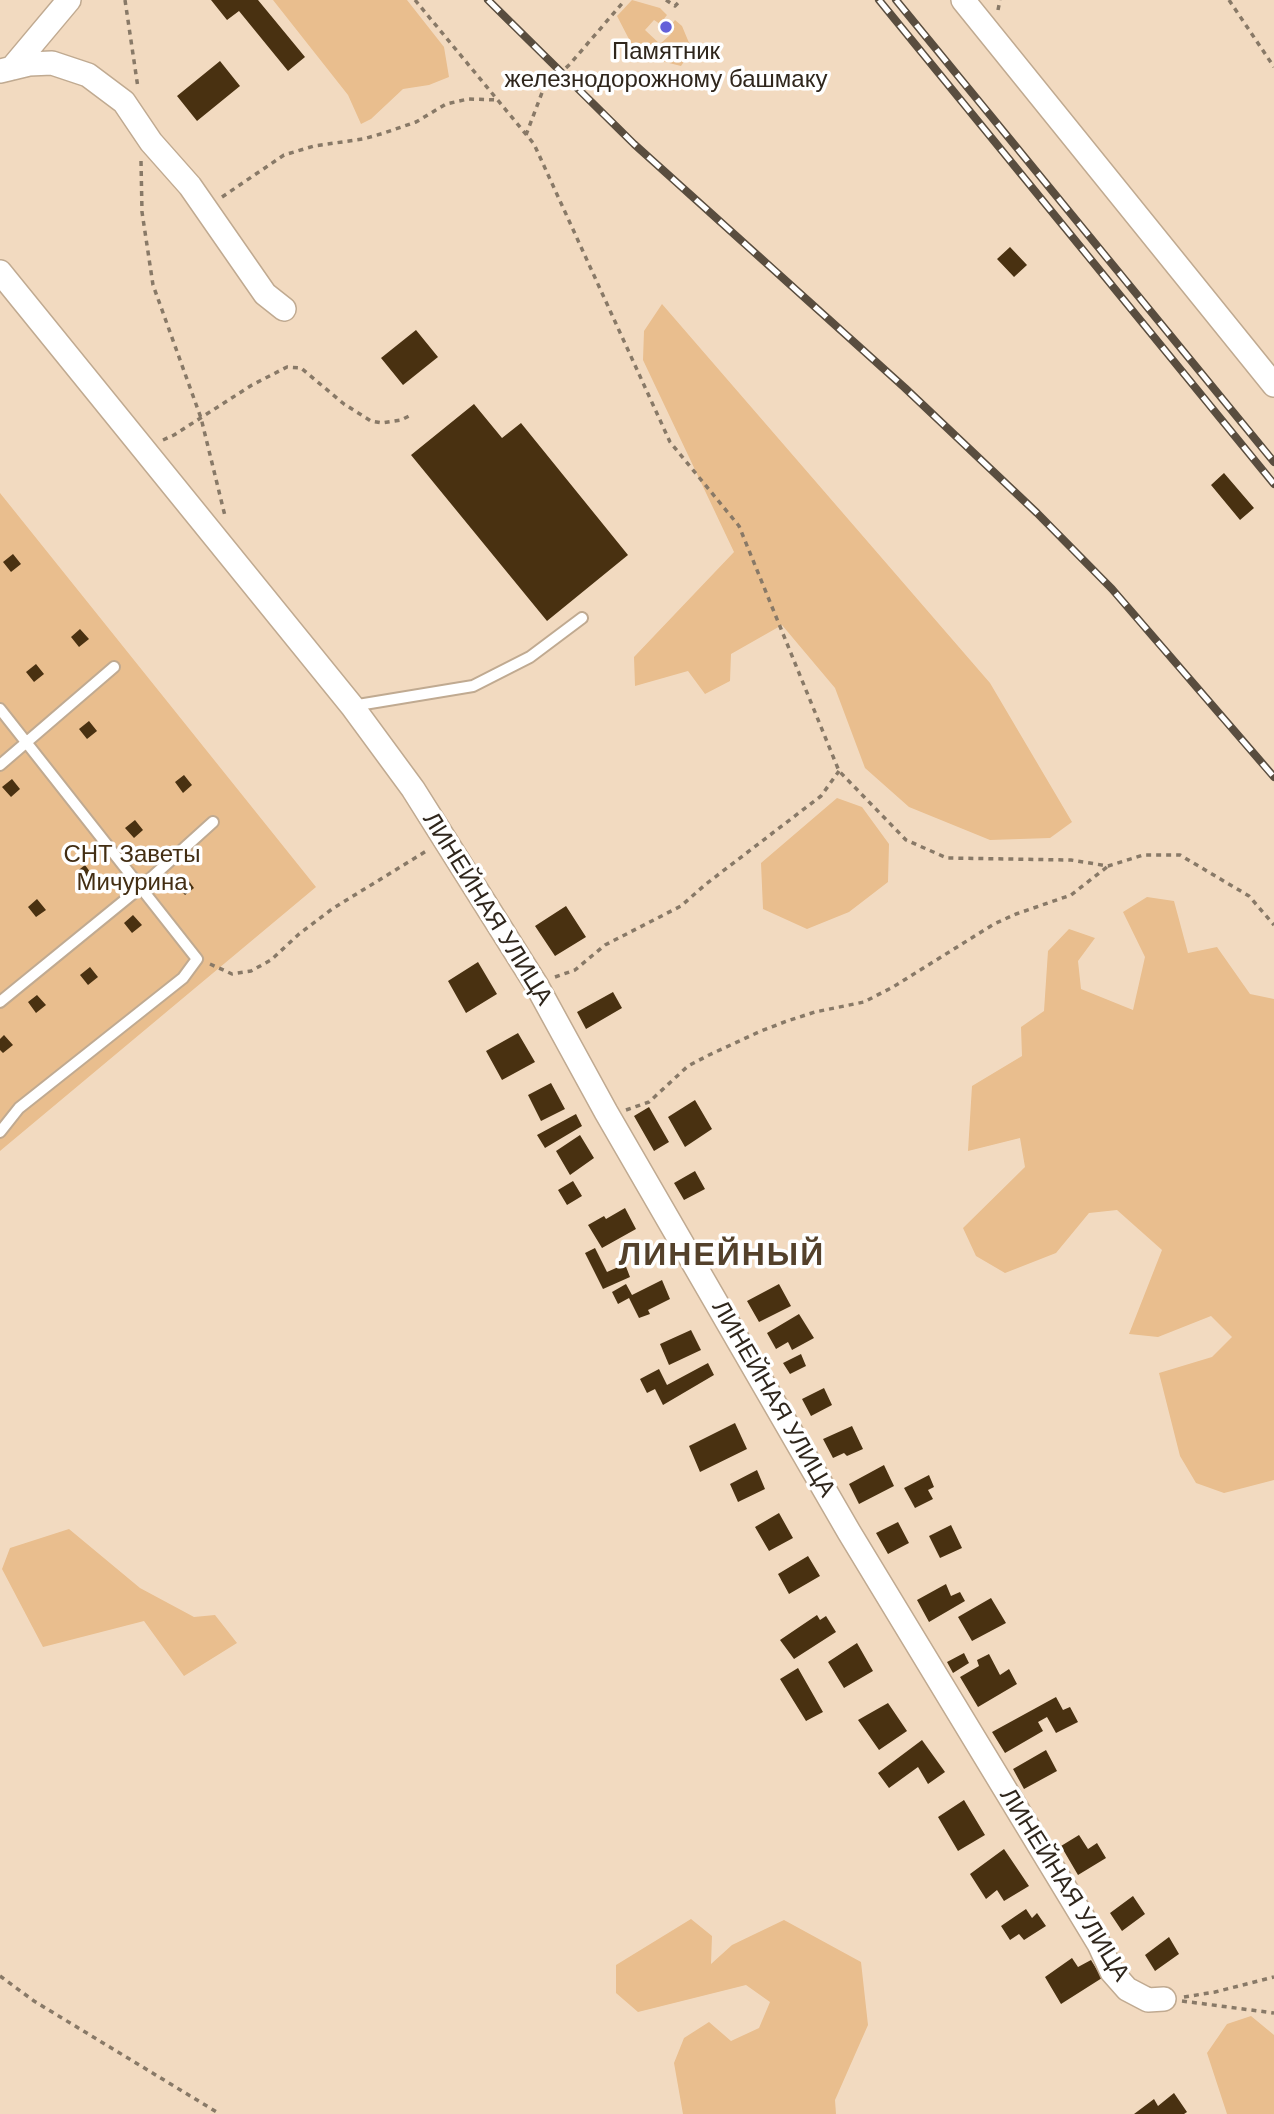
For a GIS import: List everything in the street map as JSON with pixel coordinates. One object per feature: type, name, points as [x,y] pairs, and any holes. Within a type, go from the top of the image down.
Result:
[{"type":"street","points":[[6,69],[69,0]]},
{"type":"street","points":[[963,0],[1274,385]]},
{"type":"street","points":[[6,69],[52,63],[88,75],[124,102],[144,131],[190,186],[265,294],[284,309]]},
{"type":"street","name":"ЛИНЕЙНАЯ УЛИЦА","points":[[0,272],[352,706],[413,789],[537,986],[606,1112],[849,1532],[1099,1944],[1112,1972],[1127,1989],[1149,2000],[1164,1999]]},
{"type":"lane","points":[[352,706],[472,686],[530,657],[582,618]]},
{"type":"lane","points":[[0,765],[114,667]]},
{"type":"lane","points":[[0,709],[197,959],[183,978],[19,1108],[0,1132]]},
{"type":"lane","points":[[0,1002],[141,887],[213,822]]},
{"type":"path","points":[[125,0],[138,94]]},
{"type":"path","points":[[415,0],[534,144],[670,442],[739,526],[839,771],[906,840],[947,858],[1071,860],[1108,866]]},
{"type":"path","points":[[526,135],[543,90],[570,64],[625,0]]},
{"type":"path","points":[[666,0],[675,6],[681,0]]},
{"type":"path","points":[[1229,0],[1274,67]]},
{"type":"path","points":[[206,208],[284,155],[314,146],[384,133],[416,122],[446,104],[468,99],[498,100]]},
{"type":"path","points":[[144,131],[142,212],[153,285],[201,418],[228,527]]},
{"type":"path","points":[[140,444],[174,435],[252,385],[287,367],[301,368],[344,404],[371,421],[382,423],[413,414]]},
{"type":"path","points":[[537,986],[575,970],[605,945],[681,906],[821,796],[839,771]]},
{"type":"path","points":[[197,959],[232,974],[251,971],[271,960],[332,909],[445,840]]},
{"type":"path","points":[[606,1112],[631,1109],[649,1102],[688,1066],[761,1031],[815,1012],[864,1002],[893,988],[993,924],[1071,895],[1108,866],[1143,855],[1180,855],[1249,896],[1274,925]]},
{"type":"path","points":[[0,1976],[34,2001],[220,2114]]},
{"type":"path","points":[[1164,1999],[1215,1992],[1274,1977]]},
{"type":"path","points":[[1164,1999],[1274,2012]]},
{"type":"green space","points":[[273,0],[407,0],[444,47],[449,77],[429,85],[403,89],[371,119],[361,124],[348,95]]},
{"type":"green space","points":[[632,0],[660,8],[667,15],[660,24],[654,20],[645,30],[660,44],[671,34],[666,31],[675,20],[682,26],[692,50],[681,66],[653,59],[631,43],[617,16]]},
{"type":"green space","points":[[662,304],[990,683],[1072,822],[1050,838],[990,840],[909,807],[865,768],[835,688],[782,625],[731,654],[730,681],[705,694],[688,671],[635,686],[634,657],[734,552],[643,360],[644,331]]},
{"type":"green space","name":"СНТ Заветы Мичурина","points":[[0,493],[316,887],[0,1151]]},
{"type":"green space","points":[[837,798],[862,807],[889,844],[888,882],[849,912],[807,929],[763,909],[761,863]]},
{"type":"green space","points":[[1147,897],[1174,901],[1188,953],[1217,947],[1250,994],[1274,999],[1274,1480],[1224,1493],[1196,1483],[1180,1456],[1159,1373],[1212,1357],[1232,1337],[1211,1316],[1158,1337],[1129,1334],[1162,1250],[1117,1210],[1089,1213],[1056,1253],[1005,1273],[976,1256],[963,1228],[1025,1167],[1020,1138],[968,1151],[972,1086],[1022,1056],[1021,1027],[1044,1011],[1048,951],[1069,929],[1095,938],[1078,961],[1081,989],[1133,1010],[1145,957],[1123,912]]},
{"type":"green space","points":[[69,1529],[140,1588],[194,1617],[215,1615],[237,1643],[184,1676],[144,1621],[43,1647],[2,1569],[10,1548]]},
{"type":"green space","points":[[691,1919],[712,1936],[711,1964],[732,1945],[784,1920],[861,1962],[868,2025],[835,2100],[836,2114],[683,2114],[674,2063],[684,2038],[709,2022],[731,2041],[759,2028],[770,2002],[746,1985],[638,2012],[616,1993],[616,1965]]},
{"type":"green space","points":[[1251,2016],[1274,2035],[1274,2114],[1227,2114],[1207,2053],[1227,2024]]},
{"type":"building","points":[[211,0],[258,0],[305,57],[288,71],[239,11],[227,20]]},
{"type":"building","points":[[220,61],[240,86],[197,121],[177,96]]},
{"type":"building","points":[[1010,247],[1027,265],[1014,277],[997,259]]},
{"type":"building","points":[[416,330],[438,357],[403,385],[381,358]]},
{"type":"building","points":[[474,404],[502,438],[521,423],[628,555],[547,621],[411,455]]},
{"type":"building","points":[[1224,473],[1254,508],[1240,520],[1211,485]]},
{"type":"building","points":[[13,554],[21,564],[11,572],[3,562]]},
{"type":"building","points":[[80,629],[89,639],[79,647],[71,637]]},
{"type":"building","points":[[36,664],[44,674],[34,682],[26,672]]},
{"type":"building","points":[[89,721],[97,731],[87,739],[79,729]]},
{"type":"building","points":[[184,775],[192,785],[183,793],[175,782]]},
{"type":"building","points":[[12,779],[20,789],[11,797],[2,787]]},
{"type":"building","points":[[135,820],[143,830],[134,838],[125,828]]},
{"type":"building","points":[[85,865],[93,876],[84,884],[75,873]]},
{"type":"building","points":[[186,877],[194,888],[185,895],[176,885]]},
{"type":"building","points":[[37,899],[46,910],[36,917],[28,907]]},
{"type":"building","points":[[566,906],[586,937],[555,956],[535,926]]},
{"type":"building","points":[[133,915],[142,925],[132,933],[124,923]]},
{"type":"building","points":[[478,962],[497,994],[466,1013],[448,981]]},
{"type":"building","points":[[90,967],[98,977],[88,985],[80,975]]},
{"type":"building","points":[[613,992],[622,1008],[586,1029],[577,1012]]},
{"type":"building","points":[[37,995],[46,1005],[36,1013],[28,1002]]},
{"type":"building","points":[[518,1033],[535,1062],[502,1080],[486,1051]]},
{"type":"building","points":[[4,1035],[13,1045],[3,1053],[0,1050],[0,1039]]},
{"type":"building","points":[[551,1083],[565,1109],[541,1121],[528,1095]]},
{"type":"building","points":[[695,1100],[712,1129],[685,1147],[668,1117]]},
{"type":"building","points":[[649,1107],[669,1142],[654,1151],[634,1116]]},
{"type":"building","points":[[576,1114],[582,1126],[545,1148],[537,1135]]},
{"type":"building","points":[[580,1135],[594,1158],[570,1175],[556,1151]]},
{"type":"building","points":[[695,1171],[705,1189],[684,1200],[674,1183]]},
{"type":"building","points":[[573,1181],[582,1196],[567,1205],[558,1190]]},
{"type":"building","points":[[625,1208],[636,1229],[602,1248],[588,1225]]},
{"type":"building","points":[[595,1248],[607,1272],[625,1264],[630,1277],[603,1289],[585,1253]]},
{"type":"building","points":[[662,1280],[670,1299],[648,1310],[650,1314],[639,1318],[629,1298],[618,1304],[612,1292],[626,1284],[632,1295]]},
{"type":"building","points":[[779,1284],[791,1306],[759,1322],[747,1301]]},
{"type":"building","points":[[799,1314],[814,1338],[792,1350],[788,1342],[776,1349],[767,1333]]},
{"type":"building","points":[[691,1330],[701,1350],[669,1365],[660,1344]]},
{"type":"building","points":[[801,1354],[806,1366],[790,1374],[783,1363]]},
{"type":"building","points":[[708,1363],[714,1375],[663,1405],[655,1389],[647,1393],[640,1379],[659,1369],[667,1385]]},
{"type":"building","points":[[824,1388],[832,1405],[811,1416],[802,1399]]},
{"type":"building","points":[[735,1423],[747,1449],[700,1472],[689,1446]]},
{"type":"building","points":[[852,1426],[863,1449],[847,1456],[844,1453],[833,1458],[823,1439]]},
{"type":"building","points":[[884,1465],[894,1486],[859,1504],[849,1484]]},
{"type":"building","points":[[757,1470],[765,1489],[738,1502],[730,1484]]},
{"type":"building","points":[[929,1475],[934,1487],[928,1490],[933,1499],[915,1508],[904,1488]]},
{"type":"building","points":[[779,1513],[793,1538],[769,1551],[755,1527]]},
{"type":"building","points":[[898,1522],[909,1543],[888,1554],[876,1533]]},
{"type":"building","points":[[951,1525],[962,1548],[940,1558],[929,1536]]},
{"type":"building","points":[[808,1556],[820,1576],[789,1594],[778,1574]]},
{"type":"building","points":[[946,1584],[951,1596],[960,1592],[965,1601],[929,1622],[917,1600]]},
{"type":"building","points":[[991,1598],[1006,1623],[972,1641],[958,1617]]},
{"type":"building","points":[[817,1615],[820,1620],[826,1616],[836,1632],[794,1659],[780,1640]]},
{"type":"building","points":[[857,1643],[873,1671],[844,1688],[828,1662]]},
{"type":"building","points":[[964,1653],[969,1663],[953,1673],[947,1662]]},
{"type":"building","points":[[989,1654],[1000,1675],[1009,1669],[1017,1684],[978,1707],[960,1677],[979,1666],[977,1660]]},
{"type":"building","points":[[798,1668],[823,1712],[806,1721],[780,1679]]},
{"type":"building","points":[[1056,1697],[1063,1710],[1070,1707],[1078,1722],[1056,1733],[1047,1717],[1038,1722],[1043,1731],[1005,1753],[992,1732]]},
{"type":"building","points":[[888,1703],[907,1731],[879,1750],[858,1720]]},
{"type":"building","points":[[922,1740],[945,1772],[928,1784],[918,1767],[889,1788],[878,1773]]},
{"type":"building","points":[[1046,1750],[1057,1771],[1024,1789],[1013,1769]]},
{"type":"building","points":[[964,1800],[985,1835],[958,1851],[938,1817]]},
{"type":"building","points":[[1079,1835],[1088,1849],[1097,1843],[1106,1858],[1078,1875],[1061,1846]]},
{"type":"building","points":[[1004,1849],[1029,1886],[1004,1901],[997,1890],[986,1899],[970,1874]]},
{"type":"building","points":[[1133,1896],[1145,1914],[1122,1931],[1110,1913]]},
{"type":"building","points":[[1026,1909],[1032,1918],[1037,1913],[1046,1926],[1024,1940],[1019,1934],[1010,1940],[1001,1926]]},
{"type":"building","points":[[1169,1937],[1179,1954],[1155,1971],[1145,1955]]},
{"type":"building","points":[[1072,1958],[1078,1967],[1091,1960],[1102,1978],[1061,2004],[1045,1977]]},
{"type":"building","points":[[1174,2093],[1187,2112],[1184,2114],[1134,2114],[1154,2099],[1158,2106]]},
{"type":"railway","points":[[488,0],[634,144],[905,388],[1037,513],[1112,589],[1274,777]]},
{"type":"railway","points":[[879,0],[1274,484]]},
{"type":"railway","points":[[896,0],[1274,462]]},
{"type":"place","name":"Памятник железнодорожному башмаку","points":[[666,27]]},
{"type":"district","name":"ЛИНЕЙНЫЙ","points":[[722,1256]]}]
